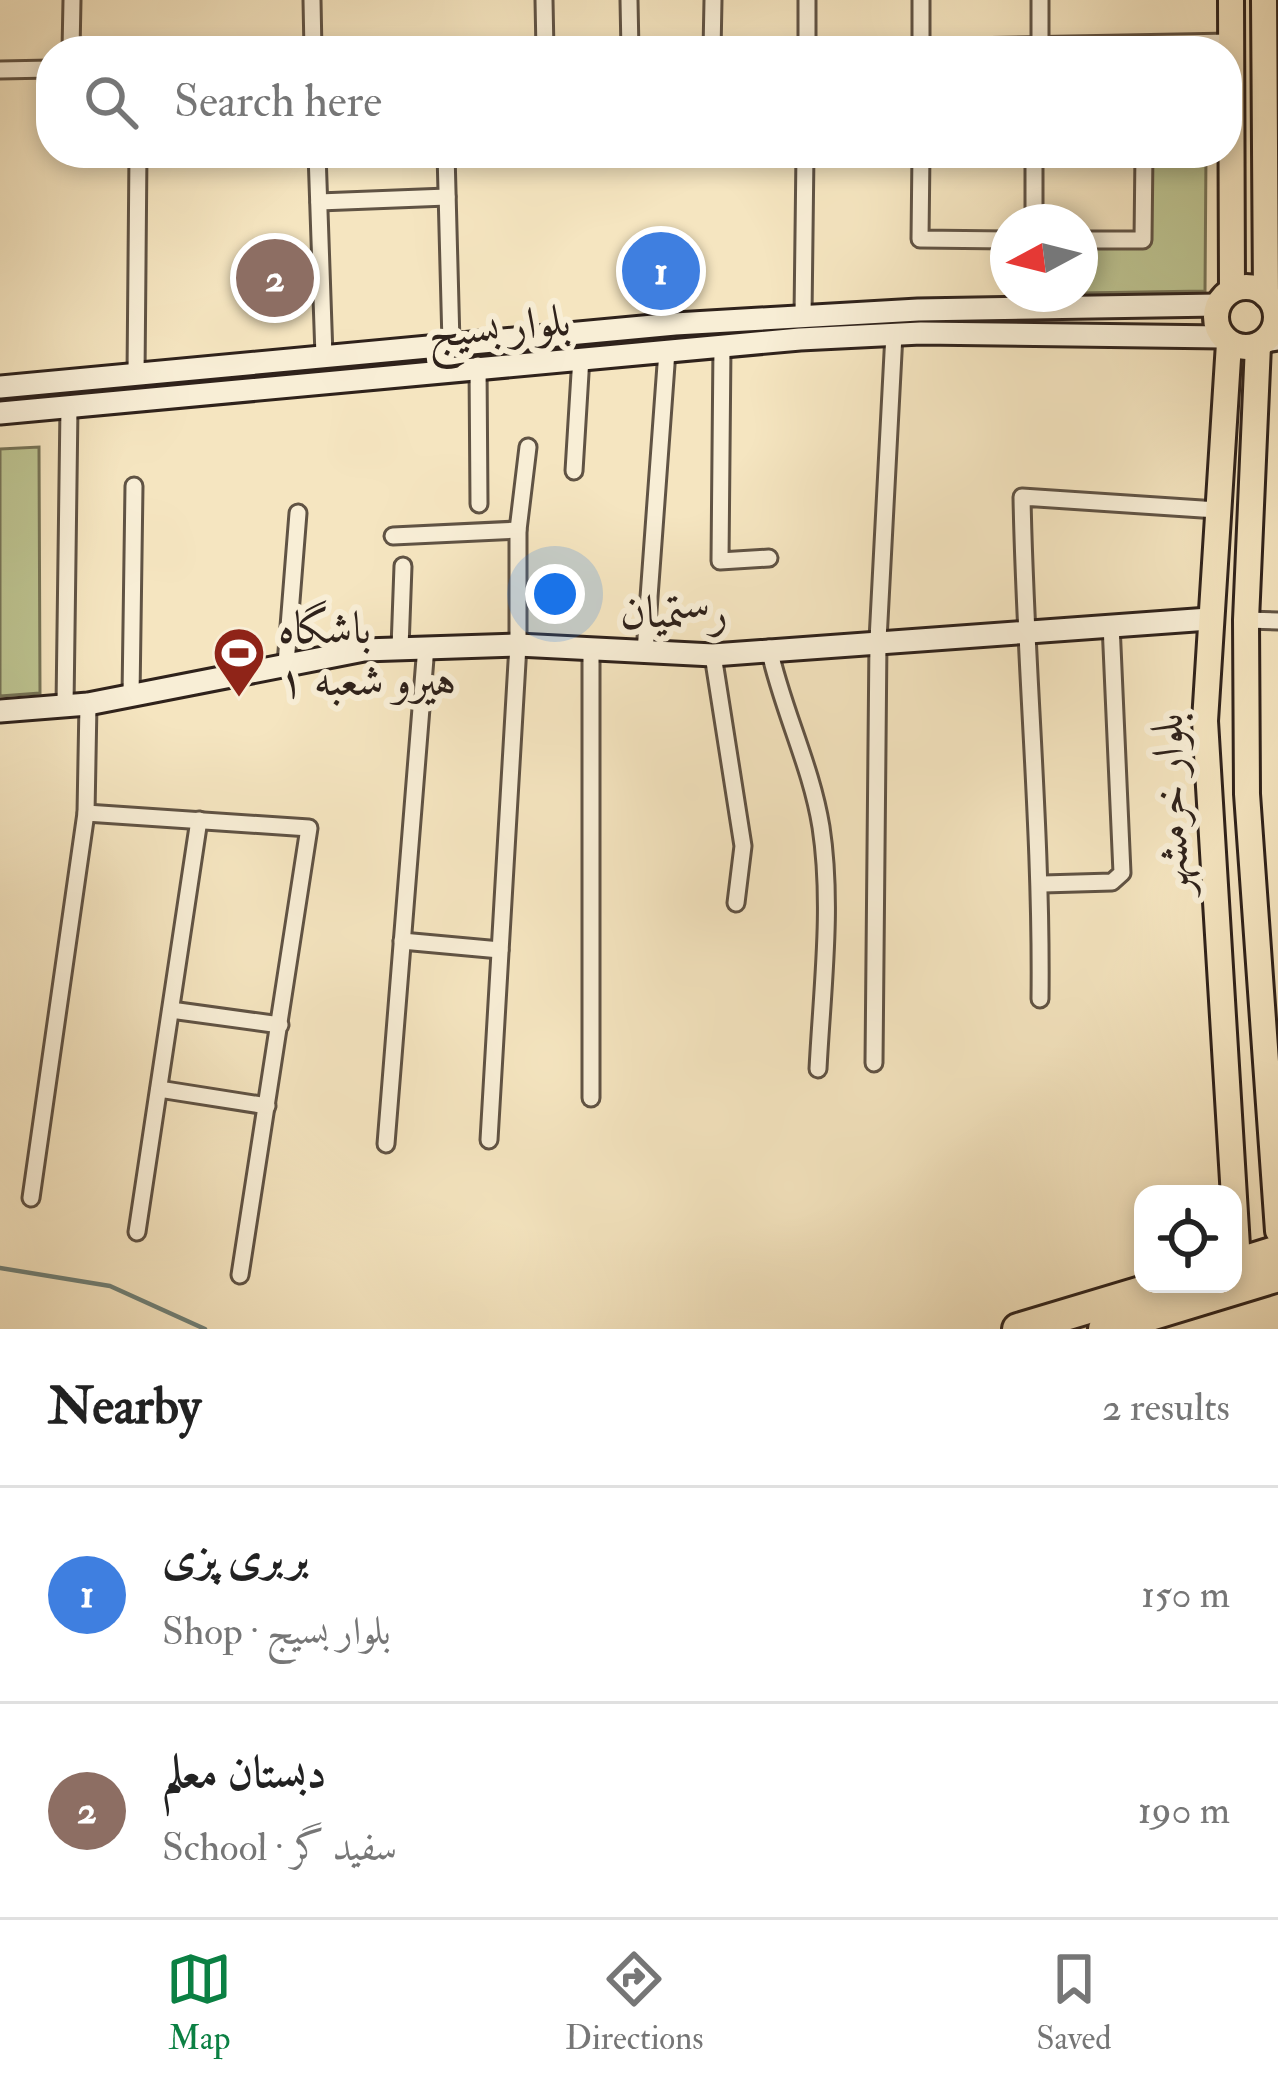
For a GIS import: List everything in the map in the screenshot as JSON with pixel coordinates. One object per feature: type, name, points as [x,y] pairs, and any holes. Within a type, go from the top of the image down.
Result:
[{"type":"highway","points":[[1242,1262],[1278,1251]]},
{"type":"highway","points":[[1104,1329],[1278,1276]]},
{"type":"highway","points":[[1018,1329],[1138,1293]]},
{"type":"main road","points":[[1231,0],[1231,36]]},
{"type":"main road","points":[[1228,168],[1225,297],[1216,322],[1225,340],[1267,342],[1275,325],[1269,5]]},
{"type":"main road","points":[[1225,297],[1250,287],[1271,298]]},
{"type":"main road","name":"بلوار بسیج","points":[[1098,300],[1225,297]]},
{"type":"main road","name":"بلوار بسیج","points":[[0,387],[451,344],[990,304]]},
{"type":"main road","points":[[800,340],[803,316]]},
{"type":"main road","name":"بلوار بسیج","points":[[0,413],[478,365],[895,334],[1225,340]]},
{"type":"main road","name":"بلوار خرمشهر","points":[[1225,340],[1209,619],[1210,817],[1231,1185]]},
{"type":"main road","name":"بلوار خرمشهر","points":[[1267,342],[1246,620],[1247,794],[1278,1231]]},
{"type":"main road","points":[[324,356],[326,381]]},
{"type":"main road","points":[[1209,619],[1246,620]]},
{"type":"main road","name":"رستمیان","points":[[0,711],[88,704],[286,664],[426,646],[518,645],[713,656],[769,648],[1209,619]]},
{"type":"street","points":[[71,36],[72,0]]},
{"type":"street","points":[[311,0],[312,36]]},
{"type":"street","points":[[544,0],[545,36]]},
{"type":"street","points":[[629,0],[630,36]]},
{"type":"street","points":[[712,36],[713,0]]},
{"type":"street","points":[[807,0],[807,36]]},
{"type":"street","points":[[921,0],[921,36]]},
{"type":"street","points":[[1040,0],[1040,36]]},
{"type":"street","points":[[0,70],[36,69]]},
{"type":"street","points":[[136,375],[138,168]]},
{"type":"street","points":[[318,168],[324,356]]},
{"type":"street","points":[[446,168],[451,344]]},
{"type":"street","points":[[803,316],[806,168]]},
{"type":"street","points":[[921,168],[920,239],[990,240]]},
{"type":"street","points":[[1034,168],[1034,204]]},
{"type":"street","points":[[1098,240],[1143,240],[1144,168]]},
{"type":"street","points":[[319,202],[447,197]]},
{"type":"street","points":[[874,1064],[878,640],[895,334]]},
{"type":"street","points":[[722,346],[720,561],[769,558]]},
{"type":"street","points":[[645,652],[668,351]]},
{"type":"street","points":[[574,471],[581,357]]},
{"type":"street","points":[[478,365],[479,504]]},
{"type":"street","points":[[65,706],[69,407]]},
{"type":"street","points":[[489,1140],[518,645],[518,530],[528,447]]},
{"type":"street","points":[[131,696],[134,486]]},
{"type":"street","points":[[1040,999],[1043,884],[1024,633],[1022,497],[1217,510]]},
{"type":"street","points":[[286,664],[298,513]]},
{"type":"street","points":[[393,536],[518,530]]},
{"type":"street","points":[[400,648],[403,566]]},
{"type":"street","points":[[1246,620],[1278,621]]},
{"type":"street","points":[[1043,884],[1112,882],[1121,873],[1112,624]]},
{"type":"street","points":[[386,1144],[426,646]]},
{"type":"street","points":[[769,648],[803,752],[821,829],[824,944],[818,1069]]},
{"type":"street","points":[[591,650],[591,1097]]},
{"type":"street","points":[[713,656],[743,846],[736,903]]},
{"type":"street","points":[[31,1198],[86,812],[88,704]]},
{"type":"street","points":[[86,812],[309,827],[241,1275]]},
{"type":"street","points":[[136,1232],[199,820]]},
{"type":"street","points":[[402,941],[500,950]]},
{"type":"street","points":[[171,1010],[280,1025]]},
{"type":"street","points":[[159,1089],[267,1106]]},
{"type":"green space","points":[[1151,168],[1206,168],[1205,291],[1098,293],[1098,248],[1144,246]]},
{"type":"green space","points":[[39,447],[40,693],[0,696],[0,449]]},
{"type":"building","points":[[648,251],[667,251],[668,272],[649,273]]},
{"type":"waterway","points":[[0,1268],[110,1286],[205,1329]]},
{"type":"place","name":"بربری پزی","points":[[661,271]]},
{"type":"place","name":"دبستان معلم","points":[[275,278]]},
{"type":"place","name":"باشگاه هیرو شعبه ۱","points":[[239,699]]}]
